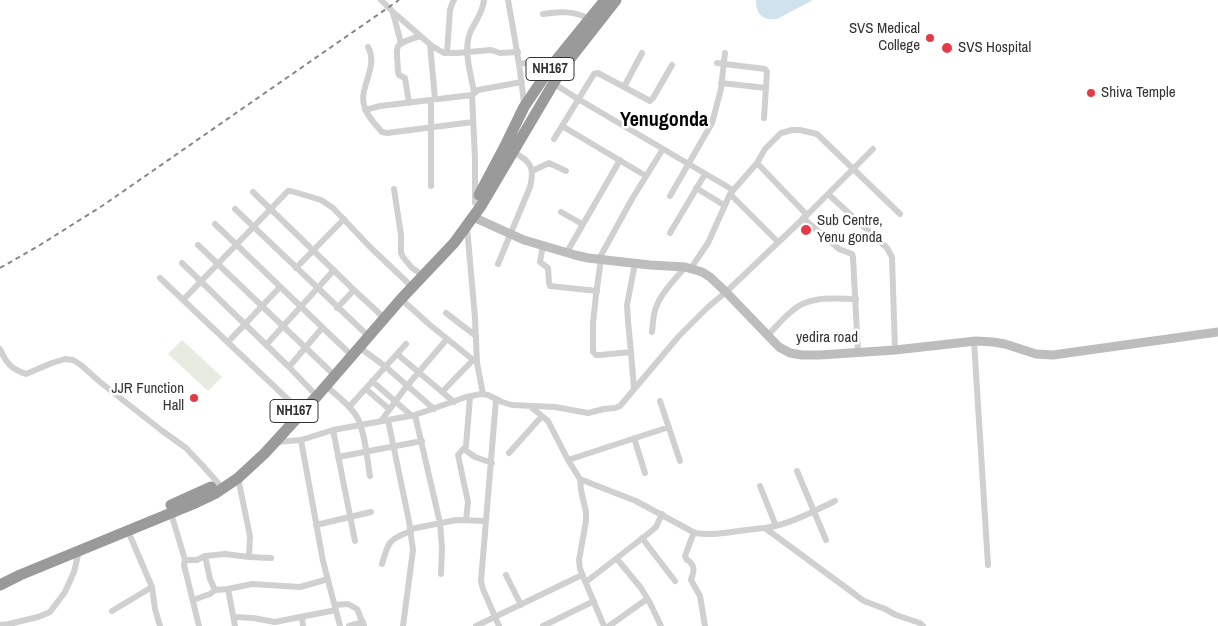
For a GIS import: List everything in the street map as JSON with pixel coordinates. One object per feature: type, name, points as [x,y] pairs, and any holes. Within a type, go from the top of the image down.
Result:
[{"type":"highway","name":"NH167","points":[[0,576],[174,504],[218,483],[245,465],[468,216],[524,107],[553,64],[605,0]]},
{"type":"highway","name":"NH167","points":[[0,585],[193,504],[238,478],[265,453],[326,386],[401,298],[454,243],[470,222],[553,83],[616,0]]},
{"type":"main road","name":"yedira road","points":[[470,222],[567,252],[600,259],[688,268],[702,272],[726,292],[778,347],[802,355],[895,350],[974,342],[999,343],[1036,354],[1053,355],[1218,332]]},
{"type":"street","points":[[381,0],[420,36],[447,53],[491,50],[500,53],[518,52]]},
{"type":"street","points":[[447,53],[450,10],[454,0]]},
{"type":"street","points":[[475,203],[473,94],[468,41],[484,6],[484,0]]},
{"type":"street","points":[[508,0],[520,64],[524,107]]},
{"type":"street","points":[[392,12],[400,43]]},
{"type":"street","points":[[543,14],[570,12],[590,19]]},
{"type":"street","points":[[409,103],[405,78],[399,75],[398,72],[396,50],[400,43],[420,36]]},
{"type":"street","points":[[430,44],[433,100],[430,127],[432,186]]},
{"type":"street","points":[[368,47],[372,57],[363,97],[365,110],[382,132],[387,133],[473,122]]},
{"type":"street","points":[[624,87],[642,53]]},
{"type":"street","points":[[670,196],[712,123],[721,83],[720,64],[725,53]]},
{"type":"street","points":[[520,64],[538,61],[553,64]]},
{"type":"street","points":[[720,64],[765,69],[767,72],[764,118]]},
{"type":"street","points":[[554,139],[592,76],[596,73],[648,100],[652,100],[672,65]]},
{"type":"street","points":[[365,110],[380,106],[473,94],[478,90],[522,82]]},
{"type":"street","points":[[553,83],[689,164],[731,192],[778,242]]},
{"type":"street","points":[[721,83],[766,88]]},
{"type":"street","points":[[562,126],[646,176]]},
{"type":"street","points":[[652,332],[657,304],[667,289],[708,244],[731,192],[757,163],[765,149],[781,133],[800,130],[817,134],[900,214]]},
{"type":"street","points":[[631,352],[596,355],[594,352],[593,323],[600,259],[632,199],[663,149]]},
{"type":"street","points":[[275,442],[301,440],[333,430],[413,415],[470,396],[483,394],[512,405],[555,408],[588,413],[620,406],[672,343],[805,217],[873,149]]},
{"type":"street","points":[[498,264],[533,178],[528,162],[513,152]]},
{"type":"street","points":[[567,252],[620,160]]},
{"type":"street","points":[[532,171],[548,163],[566,171]]},
{"type":"street","points":[[757,163],[805,217],[839,249],[852,254],[854,260],[858,352]]},
{"type":"street","points":[[670,232],[705,174]]},
{"type":"street","points":[[696,188],[724,205]]},
{"type":"street","points":[[394,189],[403,257],[418,272]]},
{"type":"street","points":[[183,300],[288,191],[320,200],[333,208],[408,283]]},
{"type":"street","points":[[253,192],[380,314]]},
{"type":"street","points":[[828,194],[890,252],[892,258],[895,350]]},
{"type":"street","points":[[235,209],[364,332]]},
{"type":"street","points":[[561,212],[582,224]]},
{"type":"street","points":[[296,268],[344,219]]},
{"type":"street","points":[[470,222],[476,336],[475,362],[483,394]]},
{"type":"street","points":[[215,224],[347,351]]},
{"type":"street","points":[[198,245],[330,371]]},
{"type":"street","points":[[543,246],[540,262],[548,268],[548,283],[550,286],[597,291]]},
{"type":"street","points":[[182,263],[312,391]]},
{"type":"street","points":[[634,389],[627,305],[635,263]]},
{"type":"street","points":[[266,345],[334,270]]},
{"type":"street","points":[[160,278],[298,408]]},
{"type":"street","points":[[228,342],[280,287]]},
{"type":"street","points":[[337,308],[354,290]]},
{"type":"street","points":[[401,298],[475,362]]},
{"type":"street","points":[[767,336],[792,310],[805,303],[820,298],[856,299]]},
{"type":"street","points":[[446,313],[476,336]]},
{"type":"street","points":[[289,367],[322,328]]},
{"type":"street","points":[[403,626],[413,550],[411,530],[394,446],[384,421],[389,409],[447,339]]},
{"type":"street","points":[[974,342],[988,565]]},
{"type":"street","points":[[349,407],[406,344]]},
{"type":"street","points":[[359,347],[386,367],[434,409]]},
{"type":"street","points":[[0,349],[4,360],[10,366],[26,374],[65,359],[73,360],[186,448],[218,483]]},
{"type":"street","points":[[397,354],[454,402]]},
{"type":"street","points":[[442,392],[475,362]]},
{"type":"street","points":[[372,381],[413,415],[422,441],[440,522],[441,574]]},
{"type":"street","points":[[326,386],[349,407],[361,425],[370,476]]},
{"type":"street","points":[[366,389],[389,409]]},
{"type":"street","points":[[466,520],[468,502],[458,455],[464,448],[466,441],[470,396]]},
{"type":"street","points":[[496,400],[481,584],[499,626]]},
{"type":"street","points":[[660,401],[680,461]]},
{"type":"street","points":[[530,406],[548,421],[580,479],[586,521],[579,560],[582,575],[604,626]]},
{"type":"street","points":[[509,453],[542,416]]},
{"type":"street","points":[[568,460],[669,427]]},
{"type":"street","points":[[333,430],[355,541]]},
{"type":"street","points":[[634,438],[645,473]]},
{"type":"street","points":[[301,440],[323,561],[340,626]]},
{"type":"street","points":[[338,457],[422,441]]},
{"type":"street","points":[[464,448],[476,457],[492,463]]},
{"type":"street","points":[[797,471],[826,540]]},
{"type":"street","points":[[238,478],[250,536],[249,557]]},
{"type":"street","points":[[580,479],[636,501],[694,532],[702,534],[776,526],[795,520],[835,501]]},
{"type":"street","points":[[760,486],[776,526]]},
{"type":"street","points":[[316,525],[371,512]]},
{"type":"street","points":[[172,513],[185,560],[184,565],[199,626]]},
{"type":"street","points":[[586,582],[656,526],[662,514]]},
{"type":"street","points":[[382,564],[386,548],[391,540],[411,530],[440,522],[486,521]]},
{"type":"street","points":[[765,528],[864,601],[920,623],[923,626]]},
{"type":"street","points":[[128,531],[152,587],[160,626]]},
{"type":"street","points":[[694,532],[686,556],[687,560],[694,567],[691,580],[700,596],[705,626]]},
{"type":"street","points":[[642,538],[675,581]]},
{"type":"street","points":[[0,625],[38,617],[50,612],[65,592],[74,572],[79,551]]},
{"type":"street","points":[[185,560],[197,560],[205,556],[225,554],[271,558]]},
{"type":"street","points":[[205,556],[210,579],[215,590]]},
{"type":"street","points":[[617,559],[641,588],[661,626]]},
{"type":"street","points":[[506,575],[521,605]]},
{"type":"street","points":[[476,626],[582,575]]},
{"type":"street","points":[[193,600],[210,594],[215,590],[252,584],[300,587],[328,579]]},
{"type":"street","points":[[112,611],[152,587]]},
{"type":"street","points":[[228,589],[235,626]]},
{"type":"street","points":[[608,626],[648,599]]},
{"type":"street","points":[[543,626],[558,623],[594,600]]},
{"type":"street","points":[[234,618],[253,618],[275,622],[302,617],[345,604],[359,611],[363,624],[349,626]]},
{"type":"street","points":[[302,617],[303,626]]},
{"type":"shaded area","points":[[182,340],[222,377],[208,391],[168,354]]},
{"type":"water","points":[[756,0],[813,0],[777,19],[767,19],[759,13]]},
{"type":"railway","points":[[0,268],[102,206],[399,0]]},
{"type":"place","name":"SVS Medical College","points":[[930,38]]},
{"type":"place","name":"SVS Hospital","points":[[947,48]]},
{"type":"place","name":"Shiva Temple","points":[[1091,93]]},
{"type":"place","name":"Sub Centre, Yenu gonda","points":[[806,230]]},
{"type":"place","name":"JJR Function Hall","points":[[194,398]]},
{"type":"district","name":"Yenugonda","points":[[664,121]]}]
